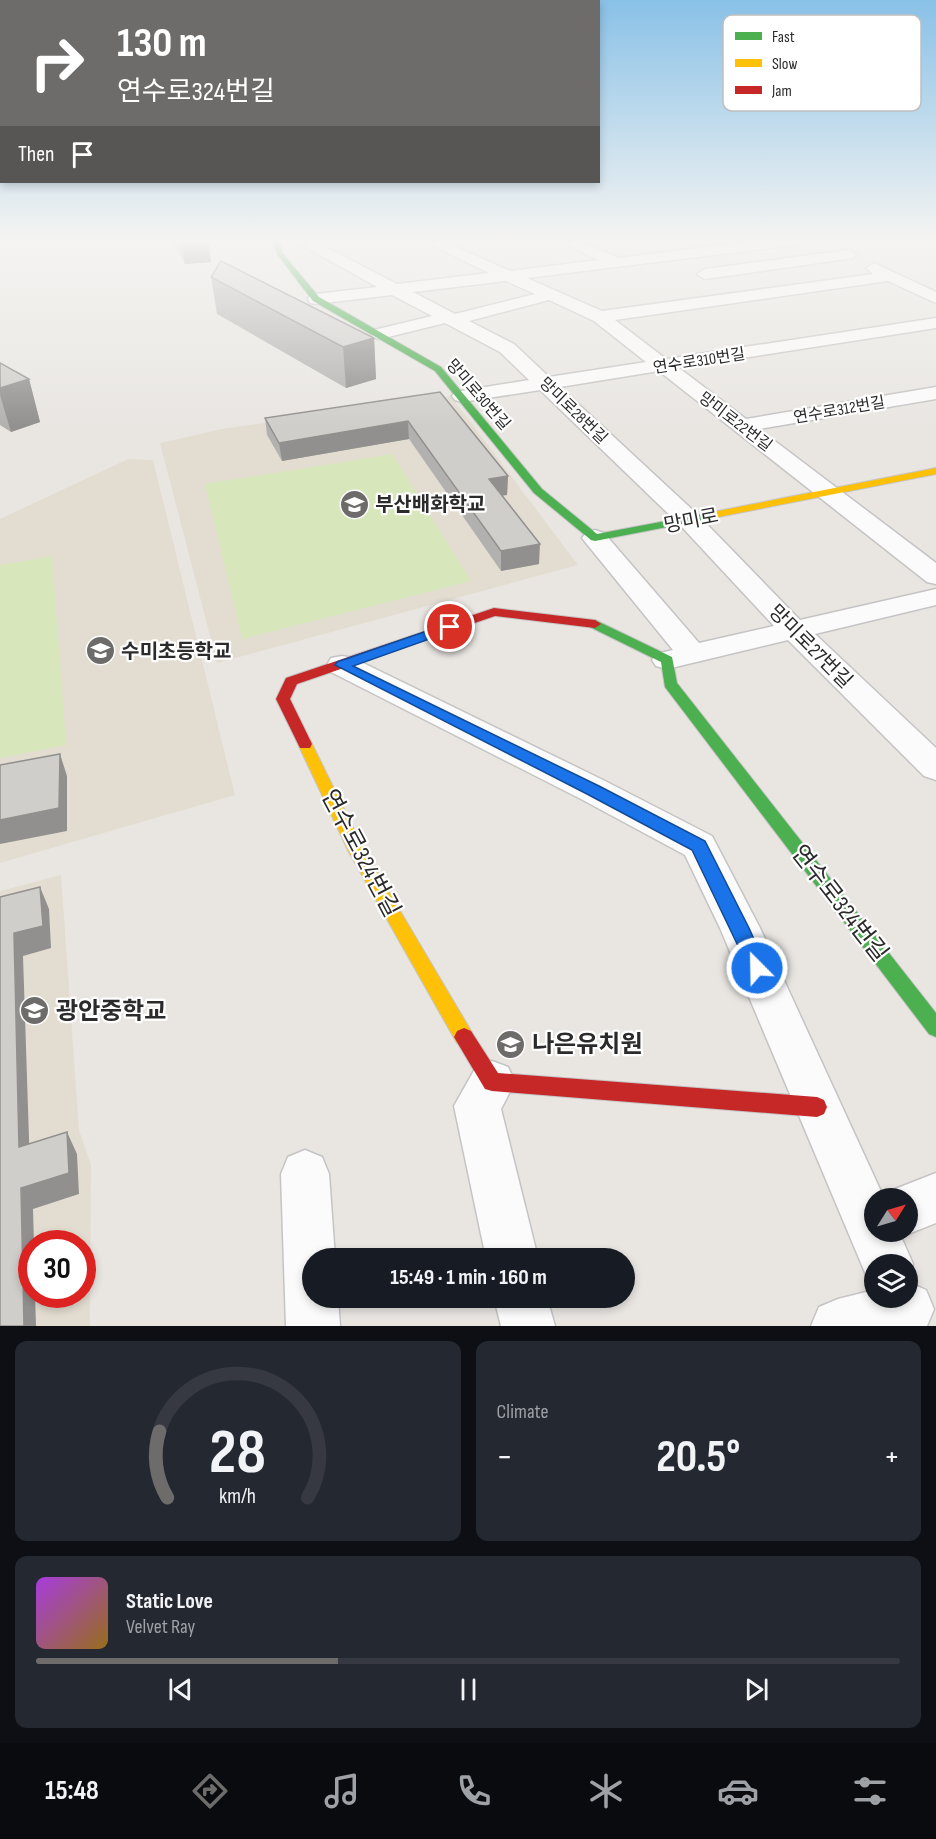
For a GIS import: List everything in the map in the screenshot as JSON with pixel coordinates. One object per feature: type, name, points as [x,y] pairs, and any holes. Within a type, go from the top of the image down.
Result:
[{"type":"street","name":"망미로30번길","points":[[323,303],[438,369],[538,491],[595,538]]},
{"type":"street","name":"망미로28번길","points":[[419,303],[507,348],[689,520]]},
{"type":"street","points":[[380,334],[517,303]]},
{"type":"street","name":"망미로22번길","points":[[568,303],[600,317],[936,576]]},
{"type":"street","points":[[600,317],[700,303]]},
{"type":"street","name":"연수로310번길","points":[[462,396],[936,323]]},
{"type":"street","name":"연수로312번길","points":[[742,426],[936,393]]},
{"type":"street","name":"망미로","points":[[595,538],[936,471]]},
{"type":"street","name":"망미로27번길","points":[[689,520],[794,630],[936,768]]},
{"type":"street","points":[[595,538],[680,657],[936,597]]},
{"type":"street","name":"연수로324번길","points":[[492,1082],[426,974],[357,852],[283,699],[291,681],[494,612],[597,624],[680,657],[670,684],[936,1028]]},
{"type":"street","points":[[342,665],[593,790],[699,846],[740,928],[817,1107],[890,1254]]},
{"type":"street","points":[[510,1248],[477,1106],[492,1082],[817,1107]]},
{"type":"street","points":[[305,1174],[314,1326]]},
{"type":"street","points":[[901,1254],[936,1198]]},
{"type":"street","points":[[838,1326],[864,1298]]},
{"type":"street","points":[[524,1308],[528,1326]]},
{"type":"shaded area","name":"부산배화학교","points":[[451,396],[578,565],[217,663],[160,443],[222,429]]},
{"type":"shaded area","name":"수미초등학교","points":[[128,459],[153,460],[235,795],[0,863],[0,519]]},
{"type":"shaded area","name":"광안중학교","points":[[61,875],[79,1130],[91,1165],[91,1230],[18,1230],[18,1308],[90,1308],[90,1326],[0,1326],[0,891]]},
{"type":"green space","points":[[392,454],[471,581],[242,639],[205,484]]},
{"type":"green space","points":[[52,556],[66,745],[0,758],[0,565]]},
{"type":"building","points":[[260,303],[304,303],[374,338],[343,347]]},
{"type":"building","points":[[0,363],[29,379],[0,388]]},
{"type":"building","points":[[440,392],[508,476],[489,479],[540,544],[501,551],[408,421],[279,443],[265,418]]},
{"type":"building","points":[[60,754],[59,808],[0,820],[0,765]]},
{"type":"building","points":[[40,887],[43,926],[14,933],[19,1147],[67,1132],[69,1173],[21,1188],[22,1230],[18,1230],[18,1308],[24,1308],[24,1326],[0,1326],[0,897]]},
{"type":"traffic: fast","points":[[323,303],[438,369],[538,491],[595,538],[708,516]]},
{"type":"traffic: fast","points":[[595,624],[667,660],[670,684],[936,1028]]},
{"type":"traffic: slow","points":[[708,516],[936,471]]},
{"type":"traffic: slow","points":[[305,744],[357,852],[464,1037]]},
{"type":"traffic: jam","points":[[305,744],[283,699],[291,681],[494,612],[595,624]]},
{"type":"traffic: jam","points":[[464,1037],[492,1082],[817,1107]]},
{"type":"place","name":"부산배화학교","points":[[354,504]]},
{"type":"place","name":"수미초등학교","points":[[100,651]]},
{"type":"place","name":"광안중학교","points":[[35,1011]]},
{"type":"place","name":"나은유치원","points":[[511,1044]]},
{"type":"route","points":[[450,627],[342,665],[593,790],[699,846],[740,928],[757,968]]}]
